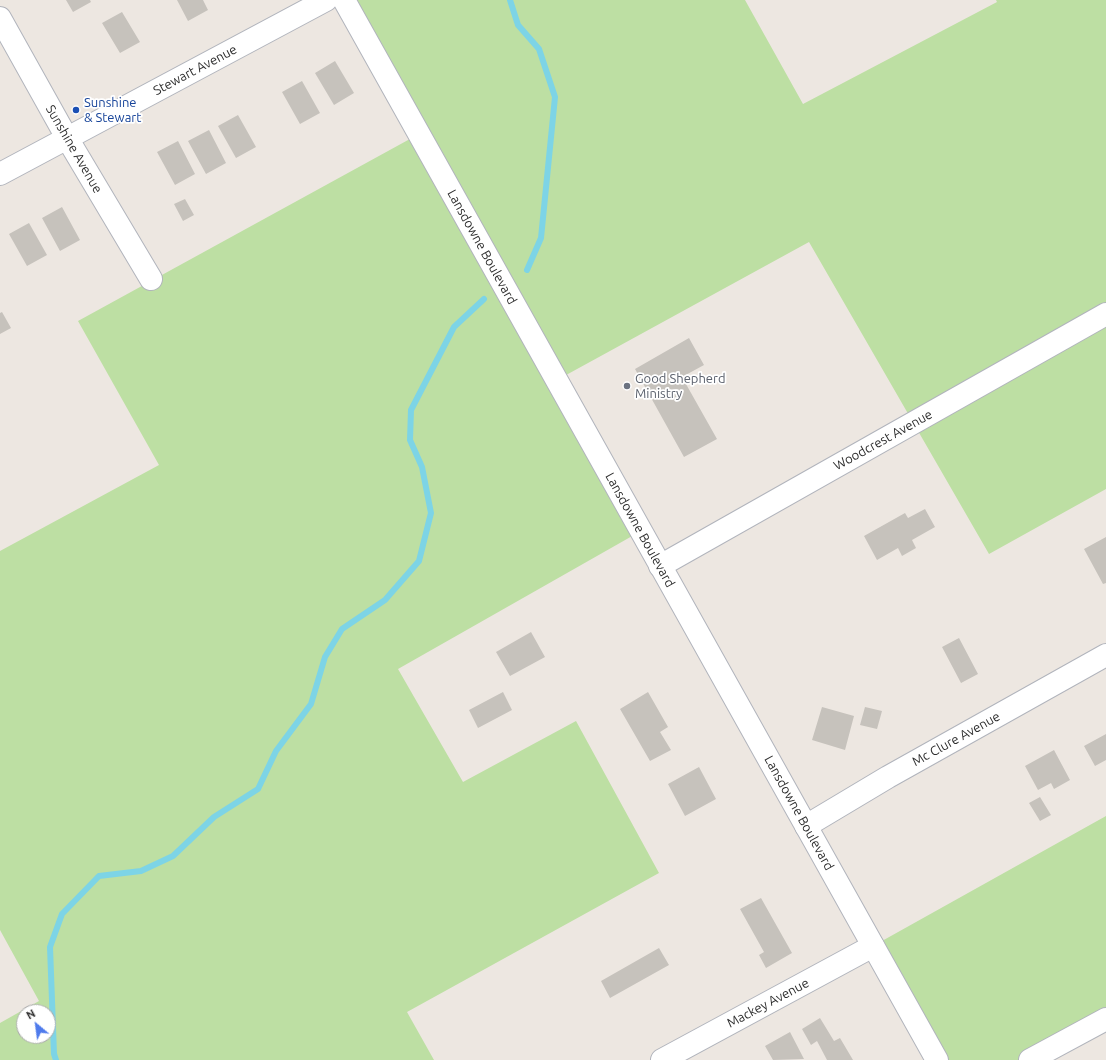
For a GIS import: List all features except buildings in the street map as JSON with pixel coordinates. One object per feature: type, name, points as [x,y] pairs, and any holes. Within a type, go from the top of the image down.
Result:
[{"type":"street","name":"Stewart Avenue","points":[[0,174],[326,0]]},
{"type":"street","name":"Lansdowne Boulevard","points":[[344,0],[937,1060]]},
{"type":"street","name":"Sunshine Avenue","points":[[0,18],[67,138],[151,279]]},
{"type":"street","name":"Woodcrest Avenue","points":[[660,566],[1106,314]]},
{"type":"street","name":"Mc Clure Avenue","points":[[806,826],[888,777],[1106,655]]},
{"type":"street","name":"Mackey Avenue","points":[[662,1060],[873,946]]},
{"type":"street","points":[[1030,1060],[1106,1019]]},
{"type":"green space","points":[[356,0],[745,0],[803,104],[997,2],[996,0],[1106,0],[1106,489],[989,554],[809,242],[557,380],[641,531],[398,669],[463,782],[576,721],[659,873],[407,1012],[434,1060],[0,1060],[0,1023],[16,1014],[16,1044],[56,1044],[56,1004],[34,1004],[39,1001],[0,930],[0,551],[159,465],[78,321],[419,134]]},
{"type":"green space","points":[[1106,816],[1106,1019],[1030,1060],[937,1060],[873,946]]},
{"type":"waterway","points":[[510,0],[518,25],[539,49],[555,97],[541,238],[527,270]]},
{"type":"waterway","points":[[56,1060],[54,1054],[50,947],[62,914],[99,876],[141,871],[173,856],[214,817],[258,789],[276,751],[311,704],[325,657],[342,629],[385,600],[419,561],[431,513],[422,467],[410,440],[411,410],[454,327],[484,299]]},
{"type":"place","name":"Sunshine & Stewart","points":[[76,110]]},
{"type":"place","name":"Good Shepherd Ministry","points":[[627,386]]}]
